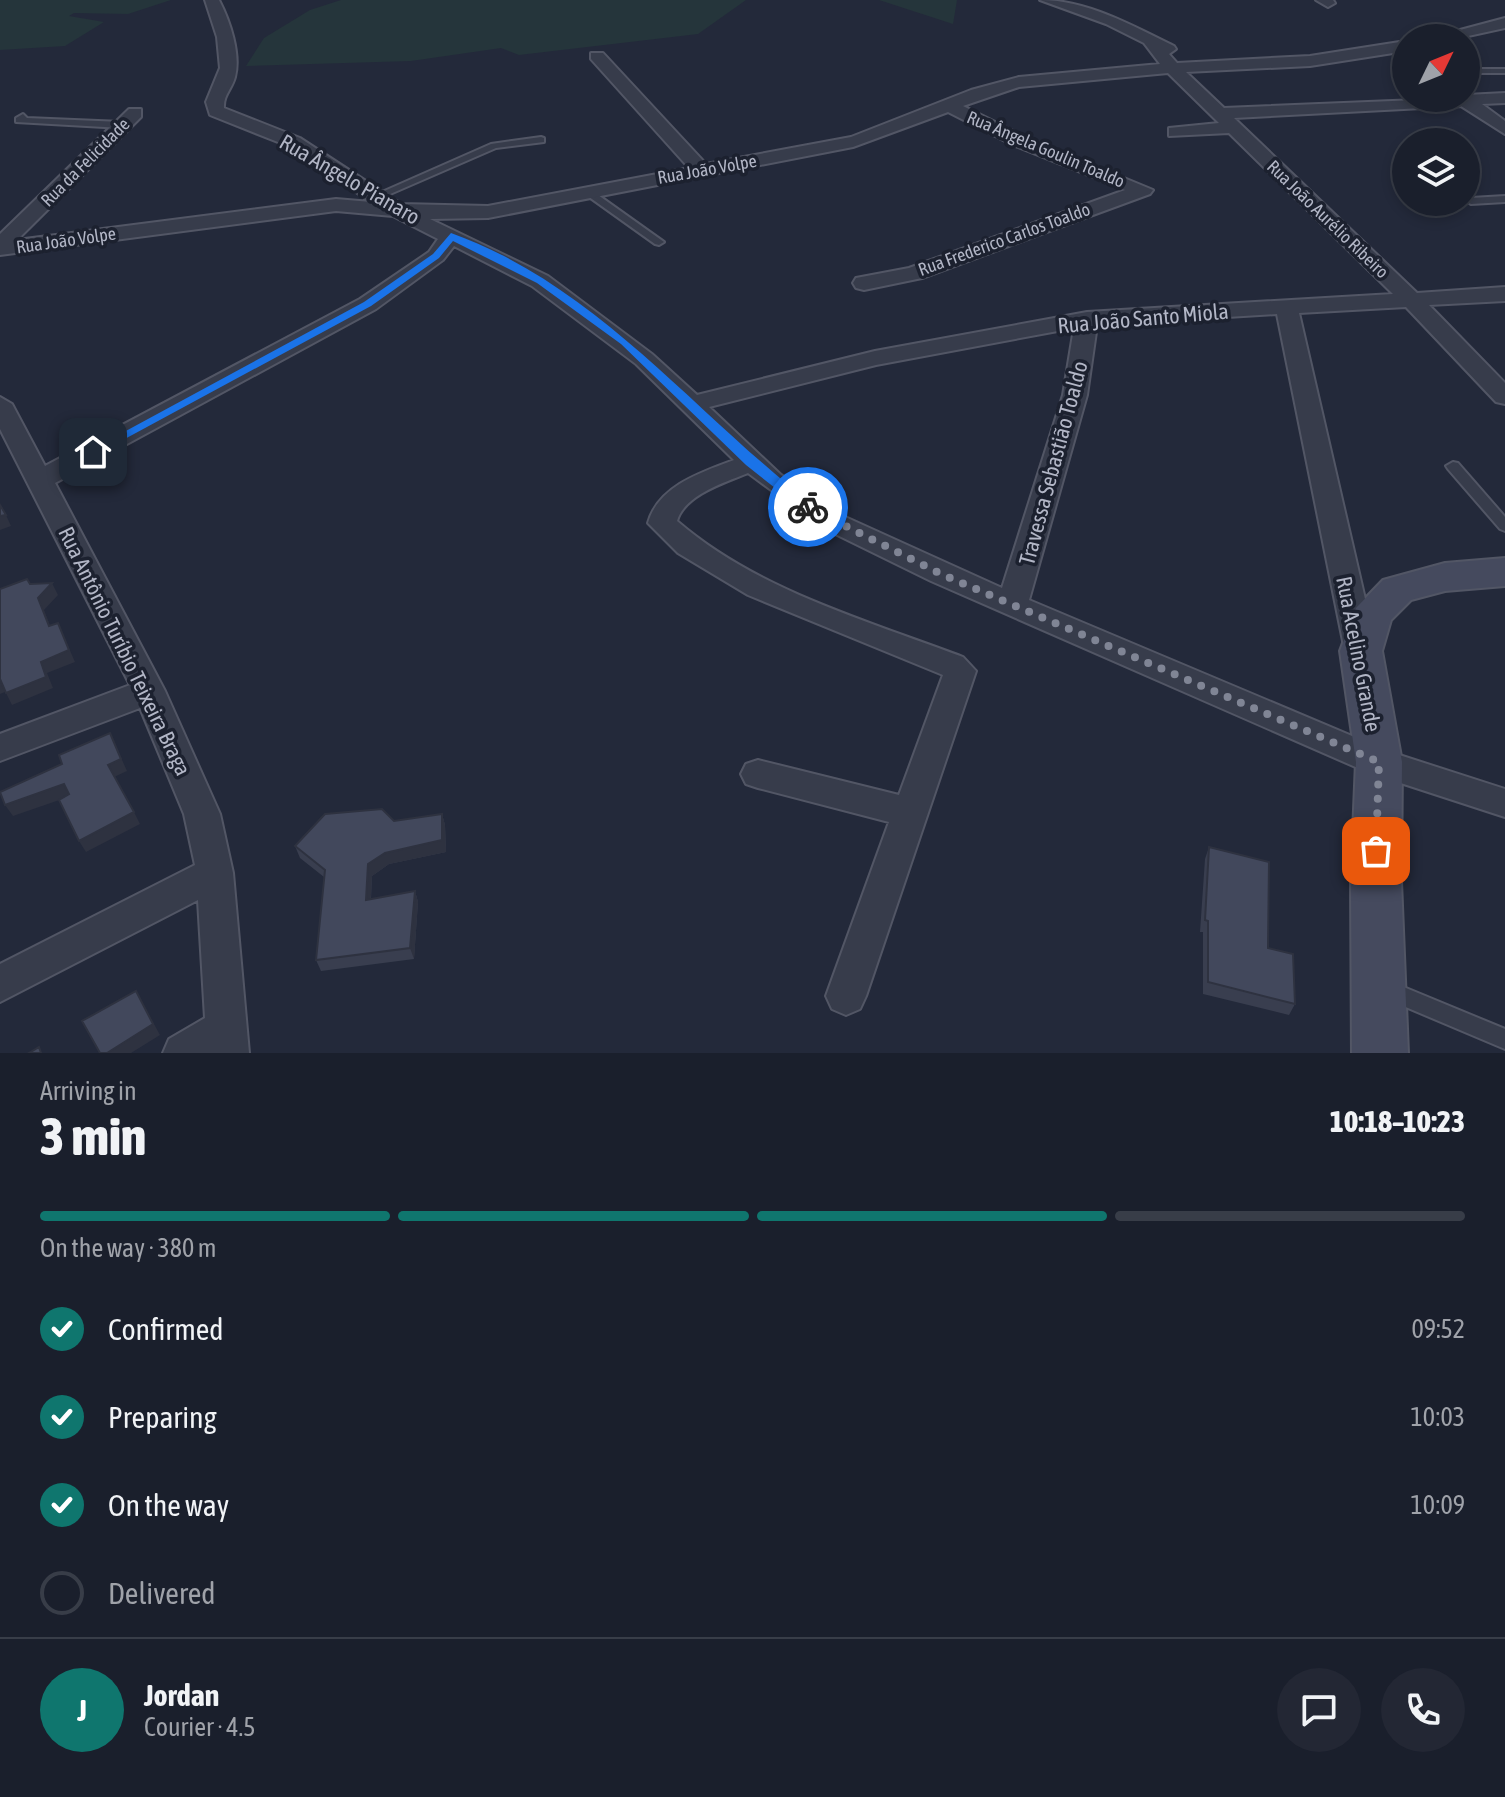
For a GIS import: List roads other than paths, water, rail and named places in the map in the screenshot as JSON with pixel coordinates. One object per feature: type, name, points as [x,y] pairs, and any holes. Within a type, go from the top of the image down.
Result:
[{"type":"street","name":"Rua Ângelo Pianaro","points":[[212,0],[220,18],[228,70],[213,102],[216,111],[294,142],[386,202],[521,270],[561,295],[625,342],[750,463],[800,503],[833,522],[1012,605],[1379,762],[1505,803]]},
{"type":"street","points":[[1047,0],[1111,21],[1151,42],[1217,66]]},
{"type":"street","points":[[1480,29],[1505,23]]},
{"type":"street","name":"Rua João Aurélio Ribeiro","points":[[1151,42],[1172,68],[1412,300],[1505,397]]},
{"type":"street","name":"Rua João Volpe","points":[[0,247],[311,207],[386,202],[470,214],[876,136],[986,90],[1019,82],[1172,68],[1305,63],[1392,48]]},
{"type":"street","points":[[597,56],[700,169]]},
{"type":"street","points":[[1480,100],[1505,98]]},
{"type":"street","name":"Rua Ângela Goulin Toaldo","points":[[950,106],[1019,141],[1143,190]]},
{"type":"street","points":[[1157,118],[1177,135],[1226,120],[1392,107]]},
{"type":"street","points":[[1480,111],[1505,129]]},
{"type":"street","name":"Rua da Felicidade","points":[[0,247],[129,119]]},
{"type":"street","name":"Rua Frederico Carlos Toaldo","points":[[864,283],[914,273],[1143,190]]},
{"type":"street","points":[[40,480],[368,304],[436,256],[451,236]]},
{"type":"street","name":"Rua João Santo Miola","points":[[692,404],[875,358],[1087,319],[1505,294]]},
{"type":"street","name":"Rua Acelino Grande","points":[[1287,308],[1361,651],[1379,762],[1380,1053]]},
{"type":"street","name":"Travessa Sebastião Toaldo","points":[[1012,605],[1068,422],[1081,368],[1087,319]]},
{"type":"street","name":"Rua Antônio Turíbio Teixeira Braga","points":[[0,404],[149,691],[202,814],[215,873],[227,1040]]},
{"type":"street","points":[[750,463],[689,491],[668,507],[661,516],[662,523],[700,552],[766,591],[952,665],[960,671],[846,996]]},
{"type":"street","points":[[1361,651],[1371,618],[1382,602],[1397,590],[1445,577],[1505,572]]},
{"type":"street","points":[[0,748],[149,691]]},
{"type":"street","points":[[758,774],[909,812]]},
{"type":"street","points":[[0,984],[215,873]]},
{"type":"street","points":[[184,1053],[227,1040]]},
{"type":"lane","points":[[1480,71],[1505,71]]},
{"type":"lane","points":[[23,117],[19,120],[129,119]]},
{"type":"lane","points":[[386,202],[494,146],[541,140]]},
{"type":"lane","points":[[588,192],[659,242]]},
{"type":"lane","points":[[1480,200],[1505,199]]},
{"type":"lane","points":[[1453,466],[1505,526]]},
{"type":"lane","points":[[1378,985],[1505,1039]]}]
